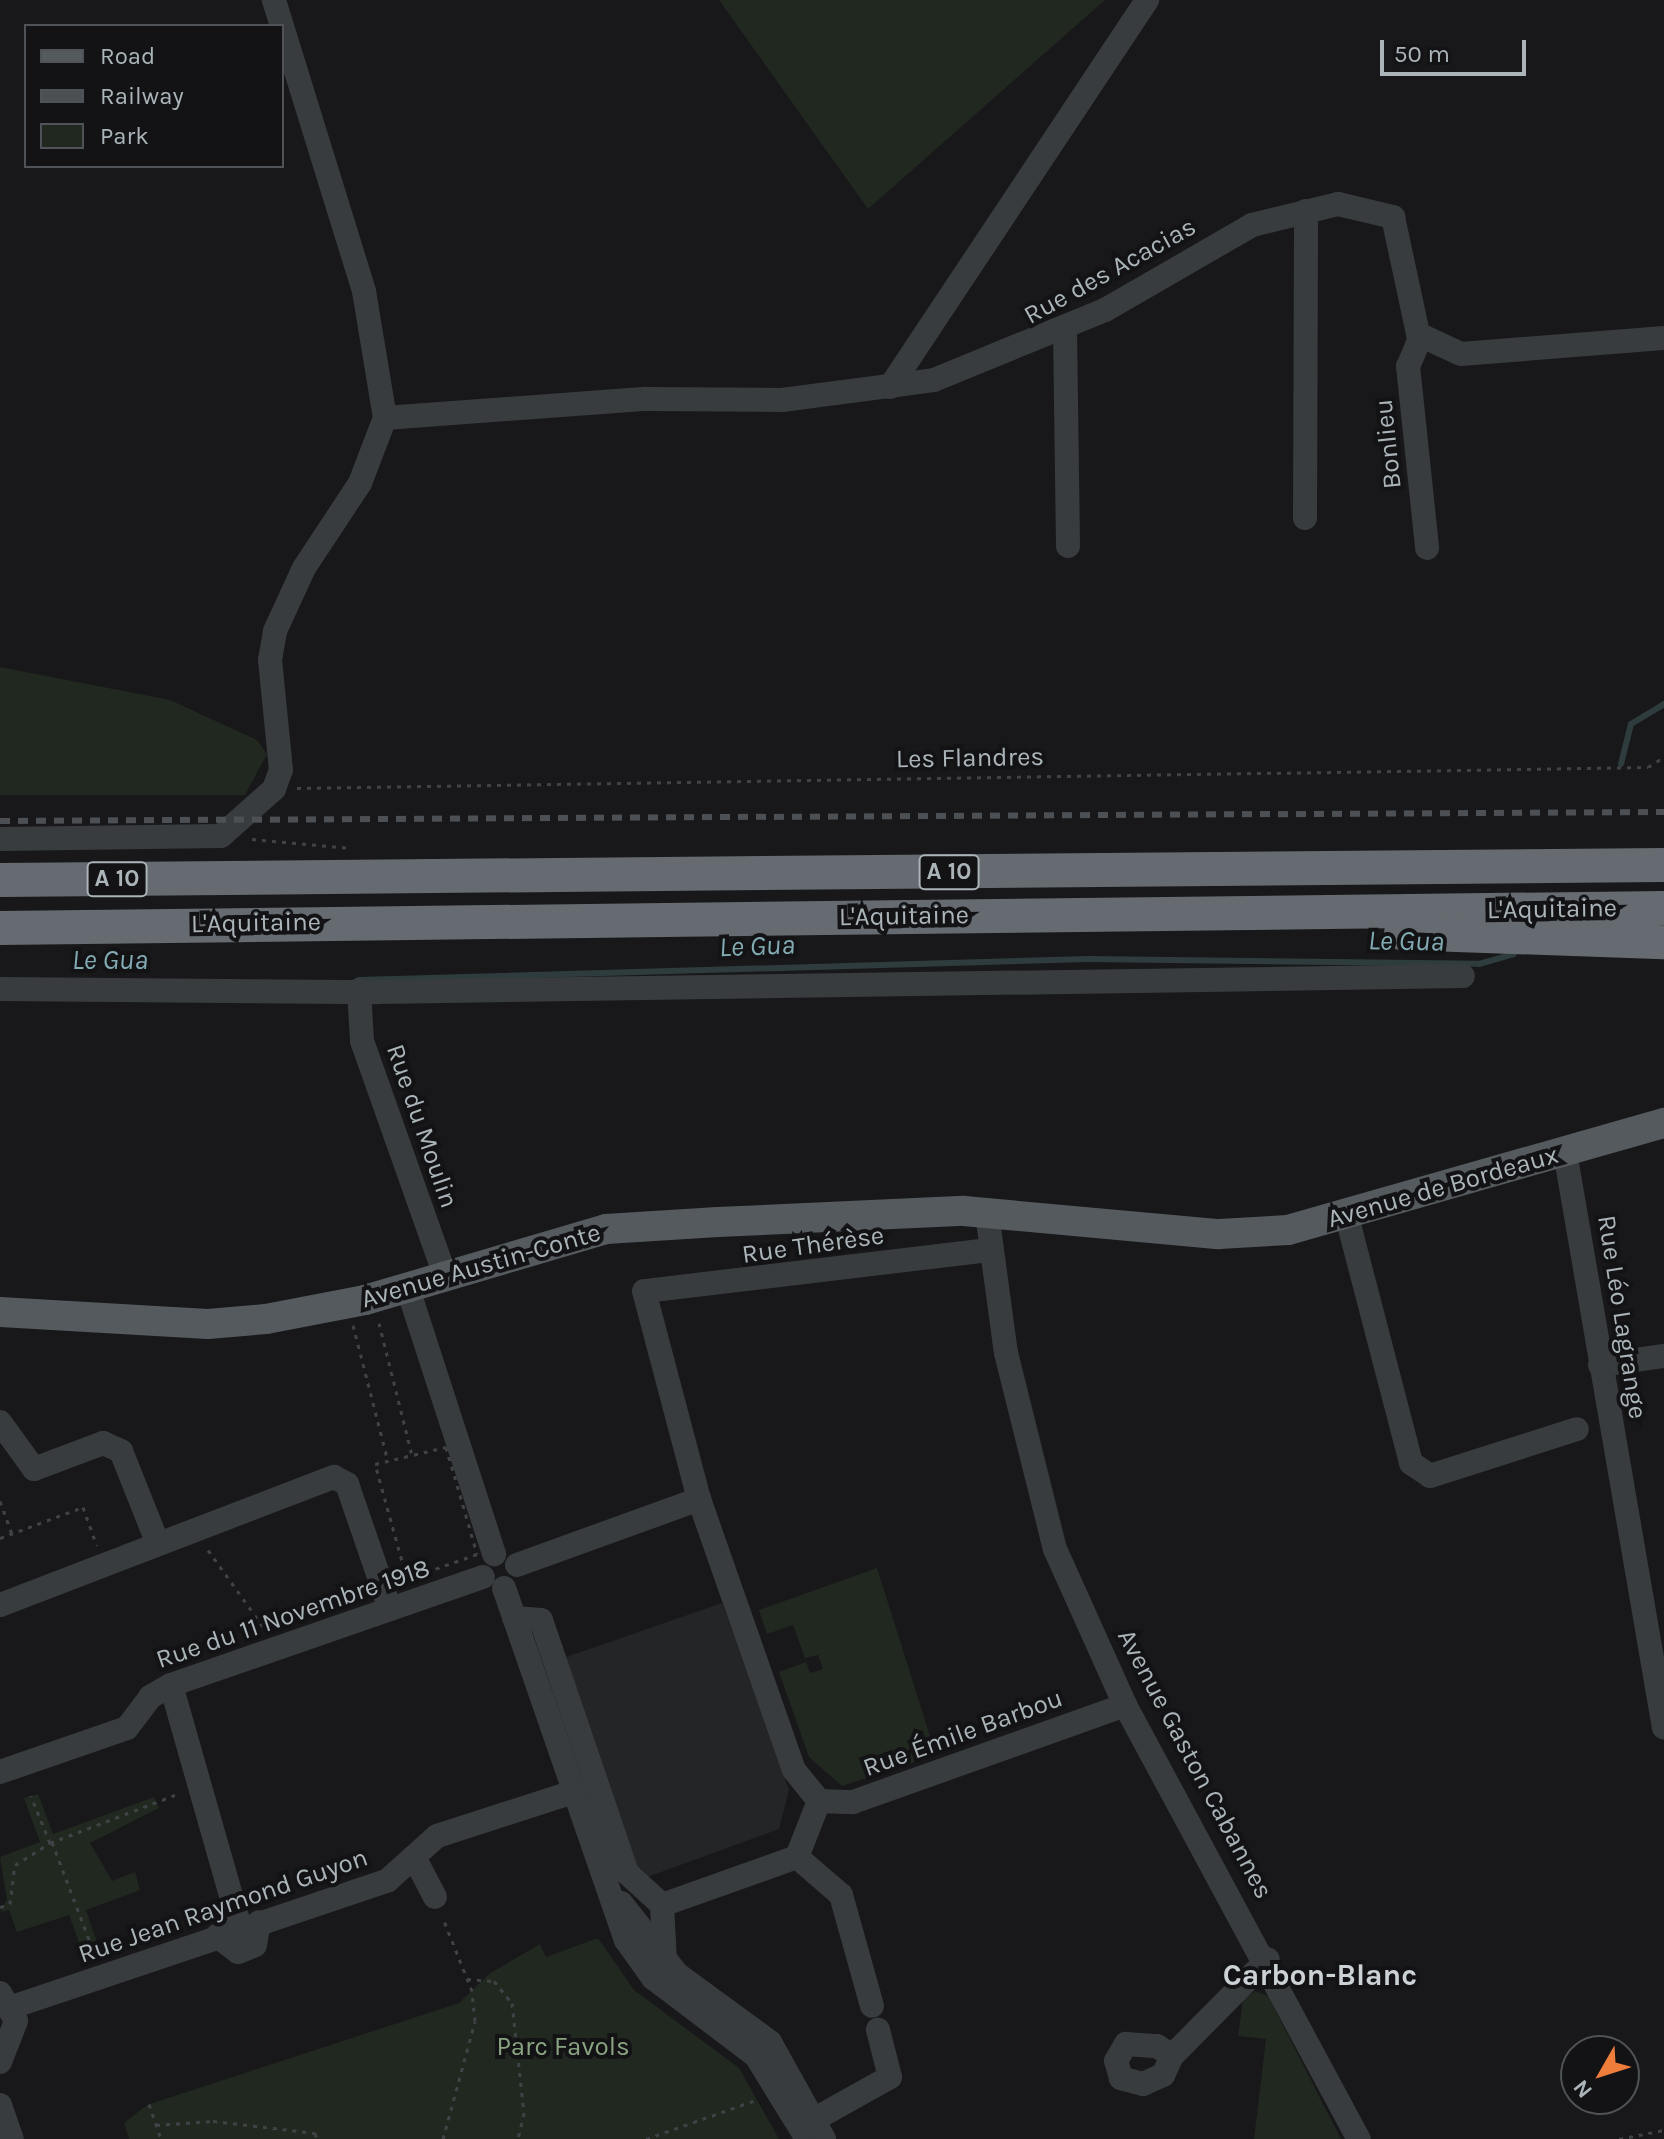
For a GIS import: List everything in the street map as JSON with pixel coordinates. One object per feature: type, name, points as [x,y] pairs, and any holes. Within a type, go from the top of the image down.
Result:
[{"type":"highway","name":"L'Aquitaine","points":[[0,880],[1664,865]]},
{"type":"highway","name":"L'Aquitaine","points":[[0,928],[1664,908]]},
{"type":"highway","points":[[1372,912],[1401,933],[1664,942]]},
{"type":"main road","name":"Avenue de Bordeaux","points":[[1219,1234],[1347,1217],[1664,1123]]},
{"type":"main road","name":"Avenue Austin-Conte","points":[[0,1312],[208,1324],[375,1306],[408,1289],[606,1229],[976,1212],[1219,1234]]},
{"type":"street","points":[[274,0],[281,24]]},
{"type":"street","points":[[890,387],[1147,0]]},
{"type":"street","points":[[0,839],[212,838],[233,828],[274,789],[283,755],[270,660],[275,631],[304,568],[360,483],[385,418],[364,291],[284,32]]},
{"type":"street","name":"Rue des Acacias","points":[[385,418],[646,399],[782,400],[934,380],[1065,330],[1252,225],[1338,204],[1393,217],[1408,298],[1421,336]]},
{"type":"street","points":[[1305,518],[1306,211]]},
{"type":"street","points":[[1065,330],[1068,546]]},
{"type":"street","points":[[1421,336],[1461,354],[1664,338]]},
{"type":"street","name":"Bonlieu","points":[[1421,336],[1408,366],[1427,548]]},
{"type":"street","points":[[0,989],[359,990],[1463,976]]},
{"type":"street","name":"Rue du Moulin","points":[[359,990],[362,1041],[446,1278]]},
{"type":"street","name":"Rue Léo Lagrange","points":[[1565,1152],[1664,1728]]},
{"type":"street","name":"Avenue Gaston Cabannes","points":[[976,1212],[989,1250],[1037,1493],[1125,1705],[1268,1959],[1359,2139]]},
{"type":"street","points":[[1347,1217],[1411,1463],[1430,1476],[1577,1429]]},
{"type":"street","name":"Rue Thérèse","points":[[699,1499],[644,1291],[989,1250]]},
{"type":"street","points":[[408,1289],[494,1554],[493,1583],[514,1618],[639,1962],[756,2056],[815,2132]]},
{"type":"street","points":[[1600,1365],[1664,1356]]},
{"type":"street","points":[[0,1422],[34,1469],[103,1443],[121,1451],[158,1544]]},
{"type":"street","points":[[0,1605],[194,1530],[342,1478],[390,1609]]},
{"type":"street","points":[[494,1554],[517,1565],[699,1499],[794,1770],[819,1801],[797,1857],[662,1905]]},
{"type":"street","points":[[493,1583],[517,1577],[517,1565]]},
{"type":"street","name":"Rue du 11 Novembre 1918","points":[[0,1772],[127,1728],[150,1697],[171,1685],[390,1609],[493,1583]]},
{"type":"street","points":[[514,1618],[541,1620],[627,1873],[662,1905],[665,1962]]},
{"type":"street","points":[[171,1685],[239,1929]]},
{"type":"street","name":"Rue Émile Barbou","points":[[819,1801],[853,1802],[1125,1705]]},
{"type":"street","name":"Rue Jean Raymond Guyon","points":[[6,2000],[387,1881],[437,1836],[576,1791]]},
{"type":"street","points":[[414,1857],[435,1897]]},
{"type":"street","points":[[797,1857],[841,1895],[872,2006]]},
{"type":"street","points":[[611,1890],[665,1962],[770,2042],[815,2132]]},
{"type":"street","points":[[1172,2056],[1268,1959]]},
{"type":"street","points":[[0,2062],[16,2037],[6,2000]]},
{"type":"street","points":[[815,2132],[890,2077],[878,2030]]},
{"type":"street","points":[[0,2105],[12,2139]]},
{"type":"path","name":"Les Flandres","points":[[274,789],[1612,768],[1664,757]]},
{"type":"path","points":[[233,828],[256,841],[359,849]]},
{"type":"path","points":[[388,1461],[352,1322],[375,1306],[412,1455]]},
{"type":"path","points":[[432,1435],[436,1449]]},
{"type":"path","points":[[446,1447],[477,1554],[407,1579],[375,1464],[436,1449],[446,1447]]},
{"type":"path","points":[[0,1501],[12,1534]]},
{"type":"path","points":[[0,1538],[83,1507],[104,1565]]},
{"type":"path","points":[[194,1530],[279,1648]]},
{"type":"path","points":[[0,1907],[10,1904],[15,1865],[51,1843],[181,1793]]},
{"type":"path","points":[[31,1796],[96,1956]]},
{"type":"path","points":[[435,1897],[467,1979],[474,2031],[443,2139]]},
{"type":"path","points":[[467,1979],[494,1981],[512,2003],[523,2103],[518,2139]]},
{"type":"path","points":[[646,2139],[760,2099]]},
{"type":"path","points":[[149,2104],[161,2139]]},
{"type":"path","points":[[156,2125],[213,2121],[315,2133],[317,2139]]},
{"type":"path","points":[[1619,2139],[1664,2130]]},
{"type":"shaded area","points":[[722,1603],[789,1790],[779,1829],[628,1884],[552,1662]]},
{"type":"green space","points":[[719,0],[1105,0],[868,209]]},
{"type":"green space","points":[[0,667],[170,700],[257,740],[267,754],[245,795],[0,795]]},
{"type":"green space","points":[[877,1568],[936,1755],[842,1786],[809,1757],[779,1672],[806,1662],[810,1673],[823,1669],[818,1655],[805,1658],[793,1625],[767,1634],[759,1610]]},
{"type":"green space","points":[[38,1794],[53,1834],[154,1797],[159,1808],[90,1843],[112,1881],[135,1872],[140,1890],[86,1910],[101,1954],[85,1959],[69,1915],[17,1932],[9,1910],[0,1912],[7,1899],[0,1857],[40,1842],[24,1798]]},
{"type":"green space","name":"Parc Favols","points":[[598,1938],[634,1990],[739,2068],[779,2139],[129,2139],[124,2123],[147,2105],[459,2003],[489,1974],[540,1944],[546,1957]]},
{"type":"green space","points":[[1255,1991],[1268,1996],[1341,2139],[1254,2139],[1266,2039],[1238,2036],[1243,2000]]},
{"type":"waterway","name":"Le Gua","points":[[1621,764],[1631,724],[1664,704]]},
{"type":"waterway","name":"Le Gua","points":[[359,980],[1088,959],[1479,964],[1514,954]]},
{"type":"railway","points":[[0,821],[1664,812]]},
{"type":"district","name":"Carbon-Blanc","points":[[1320,1975]]}]
